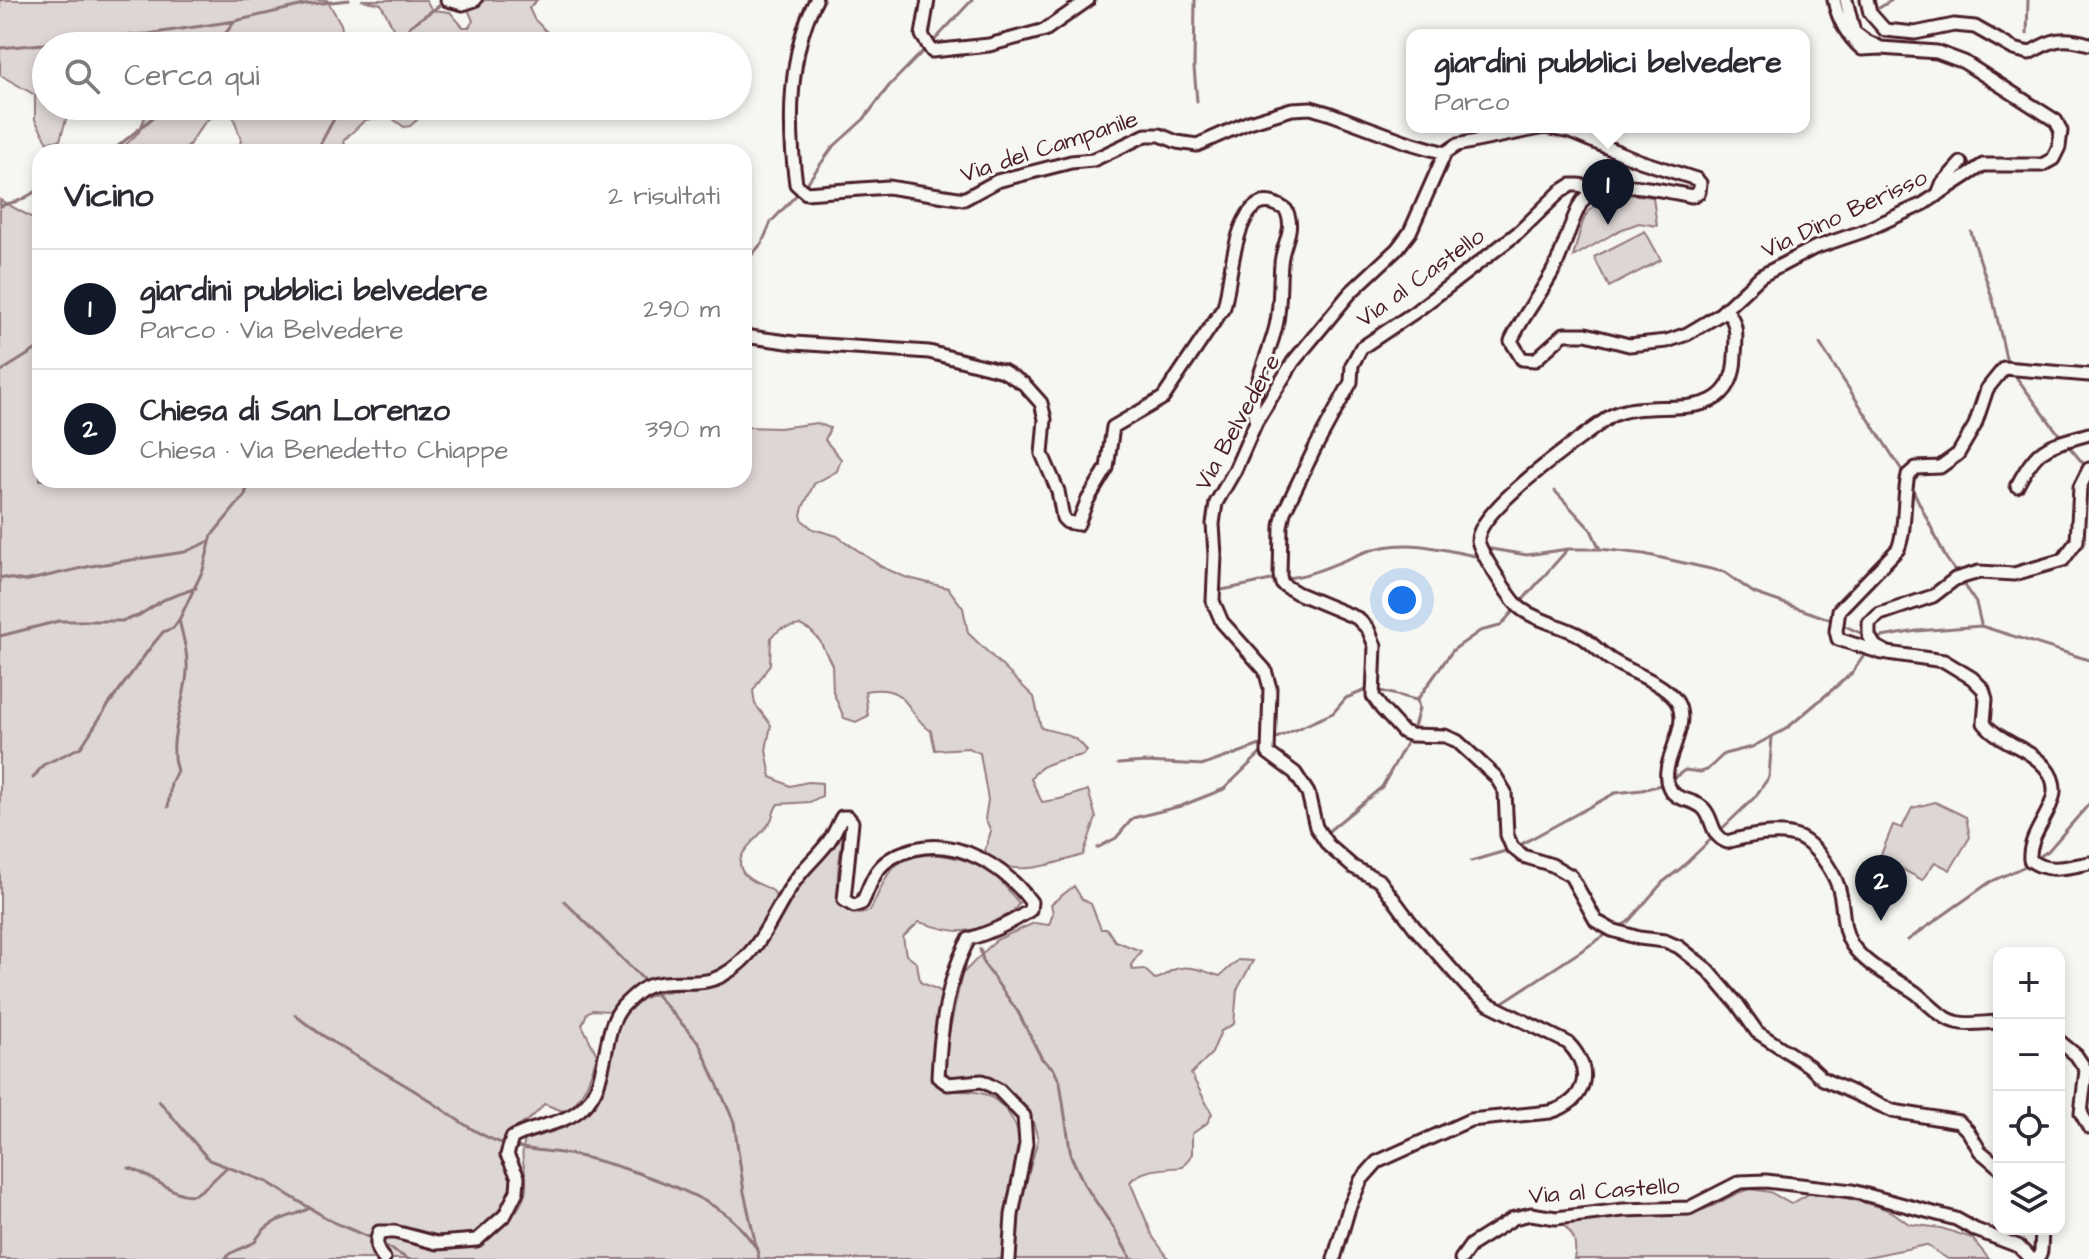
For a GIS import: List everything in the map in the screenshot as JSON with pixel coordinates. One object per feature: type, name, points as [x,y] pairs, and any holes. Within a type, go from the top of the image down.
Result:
[{"type":"street","points":[[447,0],[463,4],[475,0]]},
{"type":"street","name":"Via del Campanile","points":[[816,0],[798,42],[791,124],[796,184],[806,193],[888,187],[964,199],[997,181],[1071,162],[1093,160],[1146,135],[1160,135],[1197,145],[1249,122],[1292,109],[1311,108],[1445,153]]},
{"type":"street","points":[[928,0],[922,35],[932,51],[989,45],[1045,30],[1088,0]]},
{"type":"street","points":[[1834,0],[1837,15],[1853,41],[1862,49],[1881,48]]},
{"type":"street","points":[[1846,0],[1854,32],[1881,48]]},
{"type":"street","points":[[1867,0],[1870,13],[1885,30],[1915,33],[1943,26],[1975,27],[2014,49],[2029,53],[2043,44],[2066,37],[2089,44]]},
{"type":"street","name":"Via Dino Berisso","points":[[1589,192],[1581,203],[1554,269],[1521,319],[1511,341],[1522,359],[1535,360],[1564,334],[1586,334],[1629,345],[1667,341],[1687,334],[1725,309],[1761,276],[1814,248],[1864,231],[1923,204],[1983,165],[2042,165],[2053,159],[2059,147],[2061,131],[2056,121],[1964,62],[1937,52],[1881,48]]},
{"type":"street","points":[[1445,153],[1457,145],[1516,133]]},
{"type":"street","points":[[1572,133],[1640,161],[1696,179],[1701,186],[1692,196],[1633,186],[1603,187],[1589,192]]},
{"type":"street","name":"Via Belvedere","points":[[1334,1259],[1361,1180],[1377,1162],[1470,1120],[1563,1108],[1581,1090],[1584,1077],[1577,1052],[1568,1043],[1489,1004],[1468,988],[1415,928],[1380,881],[1353,867],[1328,845],[1316,827],[1308,793],[1295,773],[1268,753],[1270,688],[1265,670],[1222,622],[1213,601],[1216,503],[1235,470],[1256,422],[1293,362],[1351,292],[1397,249],[1410,232],[1445,153]]},
{"type":"street","points":[[1937,195],[1942,184],[1961,163]]},
{"type":"street","name":"Via al Castello","points":[[1589,192],[1578,185],[1571,185],[1560,192],[1519,232],[1415,312],[1361,348],[1352,365],[1351,382],[1284,512],[1280,538],[1282,584],[1357,618],[1368,629],[1375,646],[1373,696],[1382,709],[1403,732],[1445,736],[1457,741],[1496,777],[1505,792],[1507,835],[1512,847],[1523,856],[1552,865],[1571,876],[1596,921],[1612,930],[1679,947],[1708,970],[1757,1032],[1809,1066],[1823,1079],[1893,1111],[1959,1122],[1980,1151],[1994,1163]]},
{"type":"street","points":[[1633,186],[1685,203]]},
{"type":"street","points":[[752,337],[929,352],[1003,371],[1024,384],[1041,403],[1045,419],[1042,454],[1058,491],[1063,518],[1078,524],[1087,501],[1107,468],[1113,427],[1163,398],[1224,307],[1232,252],[1250,211],[1261,204],[1275,204],[1286,210],[1291,226],[1281,262],[1277,324],[1252,401],[1256,422]]},
{"type":"street","points":[[1725,309],[1736,326],[1735,365],[1729,386],[1715,398],[1697,406],[1622,409],[1609,417],[1517,485],[1483,526],[1478,539],[1482,551],[1521,609],[1581,636],[1611,660],[1658,686],[1675,700],[1681,716],[1667,773],[1668,787],[1678,797],[1700,805],[1707,813],[1716,835],[1727,842],[1762,836],[1800,838],[1827,866],[1838,887],[1843,921],[1852,945],[1865,958],[1955,1022],[1993,1022]]},
{"type":"street","points":[[2089,375],[2004,368],[1987,389],[1975,425],[1958,454],[1940,467],[1916,468],[1908,475],[1902,516],[1903,538],[1898,549],[1839,610],[1836,631],[1838,639],[1845,643],[1877,654],[1944,661],[1972,678],[1983,689],[1986,699],[1984,723],[2046,768],[2052,782],[2055,797],[2029,848],[2030,860],[2039,867],[2056,869],[2089,863]]},
{"type":"street","points":[[2017,486],[2030,460],[2038,453],[2055,444],[2089,434]]},
{"type":"street","points":[[1888,653],[1875,646],[1869,636],[1869,623],[1880,614],[1933,596],[1955,579],[1979,572],[2014,574],[2063,560],[2077,541],[2080,487],[2089,469]]},
{"type":"street","points":[[384,1259],[379,1254],[376,1241],[379,1232],[395,1232],[437,1243],[477,1240],[505,1215],[517,1191],[518,1177],[507,1155],[512,1138],[527,1130],[570,1117],[585,1105],[603,1069],[614,1021],[621,1008],[644,988],[654,984],[695,984],[723,976],[758,946],[791,887],[808,862],[830,840],[842,817],[848,817],[852,822],[844,900],[854,906],[862,903],[877,870],[897,854],[929,845],[957,849],[985,860],[1023,891],[1031,902],[1030,910],[1020,917],[996,931],[969,939],[961,954],[948,1004],[938,1077],[948,1084],[982,1081],[999,1090],[1024,1116],[1026,1144],[1012,1215],[1009,1259]]},
{"type":"street","points":[[2065,1046],[2086,1070],[2081,1113],[2089,1127]]},
{"type":"street","name":"Via al Castello","points":[[1461,1259],[1471,1245],[1522,1216],[1531,1214],[1556,1218],[1623,1210],[1689,1208],[1740,1182],[1766,1181],[1852,1191],[1956,1219],[2018,1246],[2031,1259]]},
{"type":"street","points":[[2038,1259],[2042,1235]]},
{"type":"shaded area","points":[[0,0],[327,0],[342,32],[32,32],[32,93],[0,75]]},
{"type":"shaded area","points":[[361,0],[426,0],[432,10],[450,12],[463,27],[469,27],[473,21],[468,9],[485,0],[537,0],[529,8],[534,19],[547,32],[395,32],[381,4]]},
{"type":"shaded area","points":[[35,120],[66,120],[60,140],[48,142]]},
{"type":"shaded area","points":[[144,120],[208,120],[190,144],[126,144],[139,132]]},
{"type":"shaded area","points":[[235,120],[365,120],[344,140],[345,144],[240,144]]},
{"type":"shaded area","points":[[394,120],[417,120],[410,126],[404,127]]},
{"type":"shaded area","points":[[1628,194],[1653,197],[1657,226],[1639,223],[1620,230],[1573,257],[1587,213],[1601,202]]},
{"type":"shaded area","points":[[0,200],[32,218],[32,488],[752,488],[752,427],[779,428],[817,423],[830,428],[825,440],[841,459],[837,471],[814,484],[803,507],[803,521],[813,529],[837,536],[882,567],[905,577],[948,588],[963,608],[968,633],[1034,697],[1041,728],[1067,735],[1087,751],[1041,768],[1031,779],[1042,802],[1088,790],[1096,818],[1083,855],[1030,868],[1004,866],[993,860],[985,850],[991,831],[985,819],[988,800],[980,753],[968,748],[935,750],[931,731],[906,702],[891,691],[865,691],[868,716],[856,722],[844,718],[833,692],[832,665],[820,641],[800,625],[781,629],[771,637],[770,664],[753,691],[755,704],[771,725],[766,750],[771,777],[790,786],[822,783],[822,796],[810,802],[778,804],[766,828],[743,854],[741,869],[749,879],[774,892],[774,905],[754,941],[726,965],[707,975],[635,989],[611,1011],[592,1010],[587,1013],[582,1025],[597,1055],[586,1086],[566,1112],[544,1104],[507,1137],[502,1153],[511,1178],[511,1190],[504,1206],[486,1227],[473,1235],[464,1236],[434,1235],[394,1228],[374,1229],[369,1244],[375,1259],[0,1259]]},
{"type":"shaded area","points":[[1645,231],[1661,260],[1609,287],[1594,257]]},
{"type":"shaded area","points":[[1935,802],[1966,817],[1970,837],[1950,870],[1935,862],[1922,880],[1880,857],[1893,825],[1902,828],[1912,808]]},
{"type":"shaded area","points":[[844,830],[838,865],[839,888],[848,907],[859,914],[870,911],[894,867],[905,860],[933,855],[961,859],[988,871],[1019,903],[1006,917],[974,930],[948,930],[919,922],[903,937],[906,955],[917,963],[920,982],[943,992],[931,1074],[948,1091],[977,1092],[996,1100],[1008,1112],[1019,1135],[1004,1259],[391,1259],[386,1255],[382,1242],[393,1236],[427,1248],[447,1250],[471,1244],[506,1222],[516,1211],[526,1189],[522,1153],[525,1140],[566,1127],[590,1105],[604,1080],[618,1026],[625,1013],[654,994],[717,985],[741,971],[759,952],[798,889]]},
{"type":"shaded area","points":[[1074,886],[1082,899],[1091,904],[1101,929],[1107,929],[1115,941],[1141,951],[1131,965],[1133,970],[1144,969],[1155,979],[1184,967],[1220,976],[1238,960],[1253,961],[1237,990],[1234,1024],[1221,1031],[1212,1053],[1191,1074],[1212,1114],[1207,1123],[1192,1134],[1192,1154],[1183,1167],[1147,1172],[1130,1182],[1153,1237],[1169,1259],[1015,1259],[1020,1205],[1038,1139],[1033,1122],[1022,1102],[1001,1083],[980,1076],[949,1078],[942,1065],[962,974],[996,940],[1034,923],[1049,925],[1053,913],[1051,904]]},
{"type":"shaded area","points":[[1750,1189],[1770,1192],[1791,1204],[1812,1192],[1880,1207],[1909,1224],[1941,1228],[1972,1238],[1989,1259],[1948,1259],[1926,1245],[1857,1259],[1574,1259],[1573,1238],[1559,1221],[1635,1213],[1690,1213]]},
{"type":"waterway","points":[[161,32],[235,21],[304,5],[349,0]]},
{"type":"waterway","points":[[932,43],[972,0]]},
{"type":"waterway","points":[[1195,0],[1197,101]]},
{"type":"waterway","points":[[1879,8],[1892,0]]},
{"type":"waterway","points":[[2027,34],[2028,0]]},
{"type":"waterway","points":[[406,32],[443,3]]},
{"type":"waterway","points":[[227,32],[235,21]]},
{"type":"waterway","points":[[0,48],[32,45]]},
{"type":"waterway","points":[[805,186],[832,148],[864,119],[889,86],[926,48]]},
{"type":"waterway","points":[[121,144],[150,120]]},
{"type":"waterway","points":[[320,144],[333,120]]},
{"type":"waterway","points":[[752,255],[762,243],[771,222],[800,191]]},
{"type":"waterway","points":[[0,206],[32,194]]},
{"type":"waterway","points":[[1971,232],[1994,304],[2007,363]]},
{"type":"waterway","points":[[1820,344],[1905,475]]},
{"type":"waterway","points":[[0,372],[32,352]]},
{"type":"waterway","points":[[2013,373],[2061,437]]},
{"type":"waterway","points":[[2066,443],[2087,468]]},
{"type":"waterway","points":[[1911,486],[1957,574]]},
{"type":"waterway","points":[[33,778],[43,765],[81,747],[150,648],[163,632],[173,628],[179,620],[203,570],[212,535],[245,495],[247,488]]},
{"type":"waterway","points":[[1555,491],[1591,530],[1599,547]]},
{"type":"waterway","points":[[0,577],[25,581],[91,566],[185,552],[210,541]]},
{"type":"waterway","points":[[1284,578],[1314,572],[1365,552],[1393,546],[1420,546],[1475,556],[1480,554]]},
{"type":"waterway","points":[[1487,551],[1527,555],[1568,549],[1600,549],[1644,554],[1724,572],[1754,593],[1865,635]]},
{"type":"waterway","points":[[1520,603],[1568,549]]},
{"type":"waterway","points":[[1217,591],[1276,579]]},
{"type":"waterway","points":[[1961,581],[1976,603],[1981,624]]},
{"type":"waterway","points":[[0,636],[59,621],[122,621],[138,616],[163,600],[196,588]]},
{"type":"waterway","points":[[1325,834],[1382,787],[1413,731],[1419,708],[1417,700],[1453,650],[1480,631],[1500,626],[1515,609]]},
{"type":"waterway","points":[[168,807],[171,783],[177,771],[175,734],[187,670],[179,620]]},
{"type":"waterway","points":[[1876,638],[1981,626],[2089,660]]},
{"type":"waterway","points":[[1671,780],[1685,770],[1707,770],[1724,754],[1752,747],[1786,729],[1852,673],[1867,651]]},
{"type":"waterway","points":[[1272,740],[1333,713],[1346,698],[1369,689]]},
{"type":"waterway","points":[[1377,690],[1416,700]]},
{"type":"waterway","points":[[1617,928],[1628,922],[1663,882],[1755,797],[1769,777],[1772,737]]},
{"type":"waterway","points":[[1118,764],[1204,765],[1266,743]]},
{"type":"waterway","points":[[1097,848],[1116,838],[1133,818],[1181,806],[1224,789],[1264,750]]},
{"type":"waterway","points":[[1516,847],[1615,793],[1664,784]]},
{"type":"waterway","points":[[2036,859],[2048,851],[2089,804]]},
{"type":"waterway","points":[[1471,861],[1509,850]]},
{"type":"waterway","points":[[1908,940],[1990,882],[2030,864]]},
{"type":"waterway","points":[[564,901],[647,983]]},
{"type":"waterway","points":[[1500,1004],[1610,932]]},
{"type":"waterway","points":[[980,949],[984,964],[1018,1012],[1042,1059],[1053,1068],[1060,1082],[1071,1156],[1084,1184],[1131,1259]]},
{"type":"waterway","points":[[651,989],[699,1043],[734,1122],[744,1192],[759,1259]]},
{"type":"waterway","points":[[295,1015],[338,1046],[415,1091],[469,1128],[505,1144]]},
{"type":"waterway","points":[[159,1101],[209,1160],[267,1182],[333,1222],[373,1239]]},
{"type":"waterway","points":[[512,1146],[592,1159],[682,1190],[721,1211],[755,1246]]},
{"type":"waterway","points":[[129,1168],[188,1195],[203,1189],[225,1169]]},
{"type":"waterway","points":[[225,1259],[255,1242],[272,1223],[310,1208]]},
{"type":"waterway","points":[[379,1242],[408,1259]]},
{"type":"place","name":"giardini pubblici belvedere","points":[[1608,225]]},
{"type":"place","name":"Chiesa di San Lorenzo","points":[[1881,921]]}]
